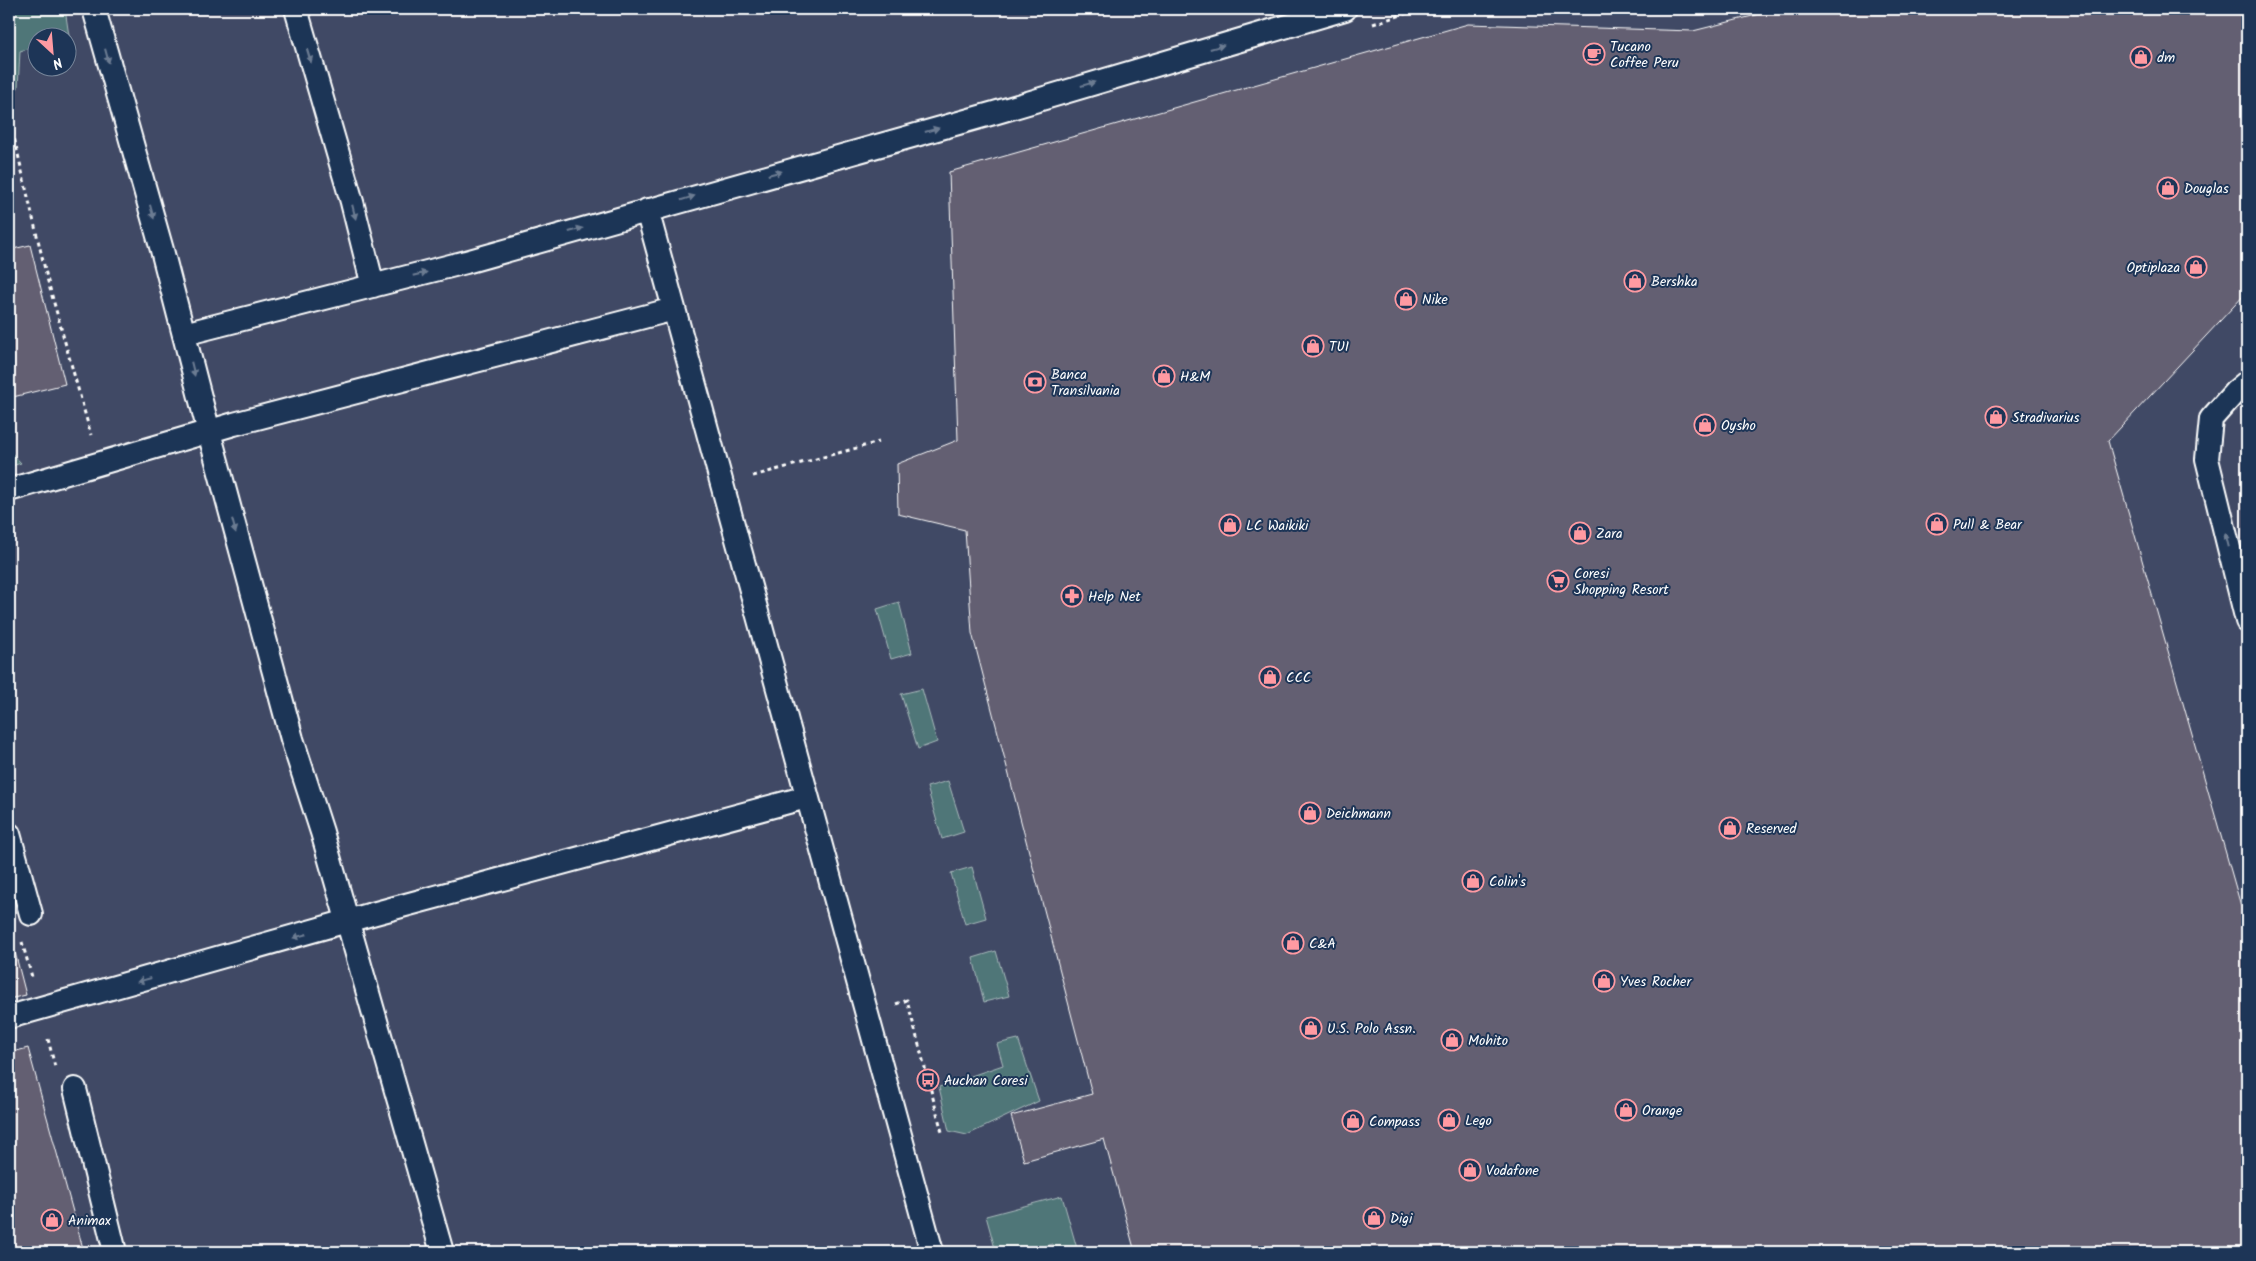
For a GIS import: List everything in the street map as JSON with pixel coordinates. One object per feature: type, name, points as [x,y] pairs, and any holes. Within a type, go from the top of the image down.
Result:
[{"type":"lane","points":[[94,9],[162,250],[292,739],[442,1252]]},
{"type":"lane","points":[[296,9],[352,202],[372,286]]},
{"type":"lane","points":[[184,334],[466,262],[994,113],[1345,9]]},
{"type":"lane","points":[[647,210],[932,1252]]},
{"type":"lane","points":[[9,490],[209,432],[674,309]]},
{"type":"lane","points":[[2247,382],[2235,392],[2211,419],[2207,459],[2247,621]]},
{"type":"lane","points":[[9,1017],[347,922],[807,797]]},
{"type":"lane","points":[[9,834],[30,914]]},
{"type":"lane","points":[[75,1089],[115,1252]]},
{"type":"path","points":[[1363,27],[1420,9]]},
{"type":"path","points":[[9,116],[47,278],[99,465]]},
{"type":"path","points":[[749,477],[879,442]]},
{"type":"path","points":[[866,1011],[907,1000],[942,1132]]},
{"type":"shaded area","points":[[9,9],[2247,9],[2247,1252],[9,1252]]},
{"type":"green space","points":[[9,9],[65,9],[68,28],[28,28],[28,49],[20,51],[18,88],[9,91]]},
{"type":"green space","points":[[9,450],[21,463],[9,467]]},
{"type":"green space","points":[[899,602],[912,653],[891,659],[877,609]]},
{"type":"green space","points":[[922,689],[937,742],[918,749],[901,694]]},
{"type":"green space","points":[[948,781],[964,832],[942,839],[927,787]]},
{"type":"green space","points":[[972,867],[986,918],[965,924],[951,873]]},
{"type":"green space","points":[[996,951],[1009,996],[984,1002],[973,958]]},
{"type":"green space","points":[[1018,1039],[1039,1101],[967,1135],[949,1131],[939,1087],[1003,1065],[997,1044]]},
{"type":"green space","points":[[1062,1196],[1078,1252],[1056,1252],[1053,1244],[1025,1252],[996,1252],[986,1216]]},
{"type":"building","name":"Coresi Shopping Resort","points":[[1780,9],[2247,9],[2247,292],[2108,441],[2247,927],[2247,1252],[1135,1252],[1104,1139],[1024,1161],[1011,1116],[1092,1094],[972,633],[965,530],[898,514],[897,464],[958,440],[949,172],[1468,24],[1693,31]]},
{"type":"building","points":[[30,245],[65,384],[9,398],[9,250]]},
{"type":"building","points":[[9,929],[26,995],[9,999]]},
{"type":"building","points":[[28,1048],[84,1252],[9,1252],[9,1053]]},
{"type":"place","name":"Tucano Coffee Peru","points":[[1594,54]]},
{"type":"place","name":"dm","points":[[2141,57]]},
{"type":"place","name":"Douglas","points":[[2168,188]]},
{"type":"place","name":"Optiplaza","points":[[2196,267]]},
{"type":"place","name":"Bershka","points":[[1635,281]]},
{"type":"place","name":"Nike","points":[[1406,299]]},
{"type":"place","name":"TUI","points":[[1313,346]]},
{"type":"place","name":"H&M","points":[[1164,376]]},
{"type":"place","name":"Banca Transilvania","points":[[1035,382]]},
{"type":"place","name":"Stradivarius","points":[[1996,417]]},
{"type":"place","name":"Oysho","points":[[1705,425]]},
{"type":"place","name":"Pull & Bear","points":[[1937,524]]},
{"type":"place","name":"LC Waikiki","points":[[1230,525]]},
{"type":"place","name":"Zara","points":[[1580,533]]},
{"type":"place","name":"Coresi Shopping Resort","points":[[1558,581]]},
{"type":"place","name":"Help Net","points":[[1072,596]]},
{"type":"place","name":"CCC","points":[[1270,677]]},
{"type":"place","name":"Deichmann","points":[[1310,813]]},
{"type":"place","name":"Reserved","points":[[1730,828]]},
{"type":"place","name":"Colin's","points":[[1473,881]]},
{"type":"place","name":"C&A","points":[[1293,943]]},
{"type":"place","name":"Yves Rocher","points":[[1604,981]]},
{"type":"place","name":"U.S. Polo Assn.","points":[[1311,1028]]},
{"type":"place","name":"Mohito","points":[[1452,1040]]},
{"type":"place","name":"Auchan Coresi","points":[[928,1080]]},
{"type":"place","name":"Orange","points":[[1626,1110]]},
{"type":"place","name":"Lego","points":[[1449,1120]]},
{"type":"place","name":"Compass","points":[[1353,1121]]},
{"type":"place","name":"Vodafone","points":[[1470,1170]]},
{"type":"place","name":"Digi","points":[[1374,1218]]},
{"type":"place","name":"Animax","points":[[52,1220]]}]
